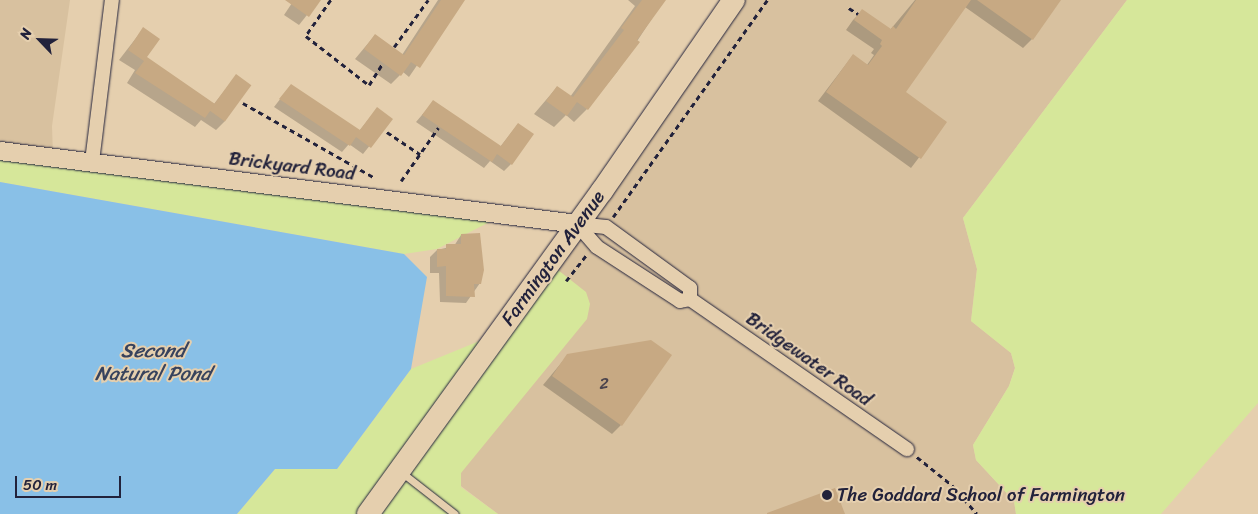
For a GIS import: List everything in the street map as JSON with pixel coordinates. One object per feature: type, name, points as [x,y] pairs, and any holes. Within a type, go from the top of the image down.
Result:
[{"type":"main road","name":"Farmington Avenue","points":[[368,514],[578,224],[734,0]]},
{"type":"street","points":[[92,162],[112,0]]},
{"type":"street","name":"Brickyard Road","points":[[0,151],[578,224]]},
{"type":"street","name":"Bridgewater Road","points":[[578,224],[597,247],[680,301],[690,299],[907,449]]},
{"type":"street","name":"Bridgewater Road","points":[[578,224],[606,227],[690,288],[690,299]]},
{"type":"lane","points":[[399,471],[455,514]]},
{"type":"path","points":[[331,0],[306,36],[369,85],[383,63]]},
{"type":"path","points":[[394,47],[428,0]]},
{"type":"path","points":[[614,216],[767,0]]},
{"type":"path","points":[[849,8],[858,14]]},
{"type":"path","points":[[243,102],[375,178]]},
{"type":"path","points":[[401,181],[438,128]]},
{"type":"path","points":[[387,132],[420,154]]},
{"type":"path","points":[[566,281],[587,254]]},
{"type":"path","points":[[907,449],[952,485],[977,514]]},
{"type":"shaded area","points":[[0,0],[70,0],[52,126],[53,157],[0,151]]},
{"type":"shaded area","points":[[734,0],[1127,0],[963,218],[977,269],[971,321],[1011,353],[1015,368],[1009,386],[973,445],[976,460],[1014,501],[1016,514],[498,514],[461,486],[461,473],[549,263]]},
{"type":"green space","points":[[1127,0],[1258,0],[1258,403],[1161,514],[1016,514],[1014,501],[976,460],[973,445],[1009,386],[1015,368],[1011,353],[971,321],[977,269],[963,218]]},
{"type":"green space","points":[[0,151],[505,214],[437,249],[404,254],[0,182]]},
{"type":"green space","points":[[549,263],[586,292],[590,304],[587,319],[461,473],[461,487],[498,514],[237,514],[275,469],[337,469],[411,369],[499,333]]},
{"type":"water","name":"Second Natural Pond","points":[[0,182],[404,254],[427,277],[411,369],[337,469],[275,469],[237,514],[0,514]]},
{"type":"building","points":[[285,0],[321,0],[309,17]]},
{"type":"building","points":[[441,0],[465,0],[420,68],[411,62],[401,76],[364,49],[375,34],[404,55]]},
{"type":"building","points":[[642,0],[666,0],[637,40],[640,42],[588,110],[577,102],[567,116],[546,101],[557,86],[573,97],[624,30],[621,28]]},
{"type":"building","points":[[916,0],[971,0],[906,92],[947,122],[921,159],[826,92],[853,54],[868,65],[882,46],[880,44],[882,40],[854,20],[862,9],[891,29],[893,26],[896,29]]},
{"type":"building","points":[[977,0],[1061,0],[1033,40]]},
{"type":"building","points":[[143,27],[160,39],[147,57],[215,104],[205,118],[135,73],[144,61],[128,50]]},
{"type":"building","points":[[236,74],[251,85],[225,122],[210,110]]},
{"type":"building","points":[[291,84],[360,130],[377,107],[393,119],[371,148],[356,137],[350,146],[279,99]]},
{"type":"building","points":[[433,100],[501,146],[518,123],[534,134],[512,165],[497,154],[492,162],[422,115]]},
{"type":"building","points":[[480,233],[484,270],[481,284],[474,284],[475,297],[446,296],[446,266],[437,267],[437,249],[446,249],[446,244],[461,244],[461,234]]},
{"type":"building","points":[[651,340],[672,355],[622,426],[552,376],[567,354]]},
{"type":"building","name":"The Goddard School of Farmington","points":[[835,488],[845,514],[767,514],[767,513]]},
{"type":"place","name":"The Goddard School of Farmington","points":[[827,495]]}]
